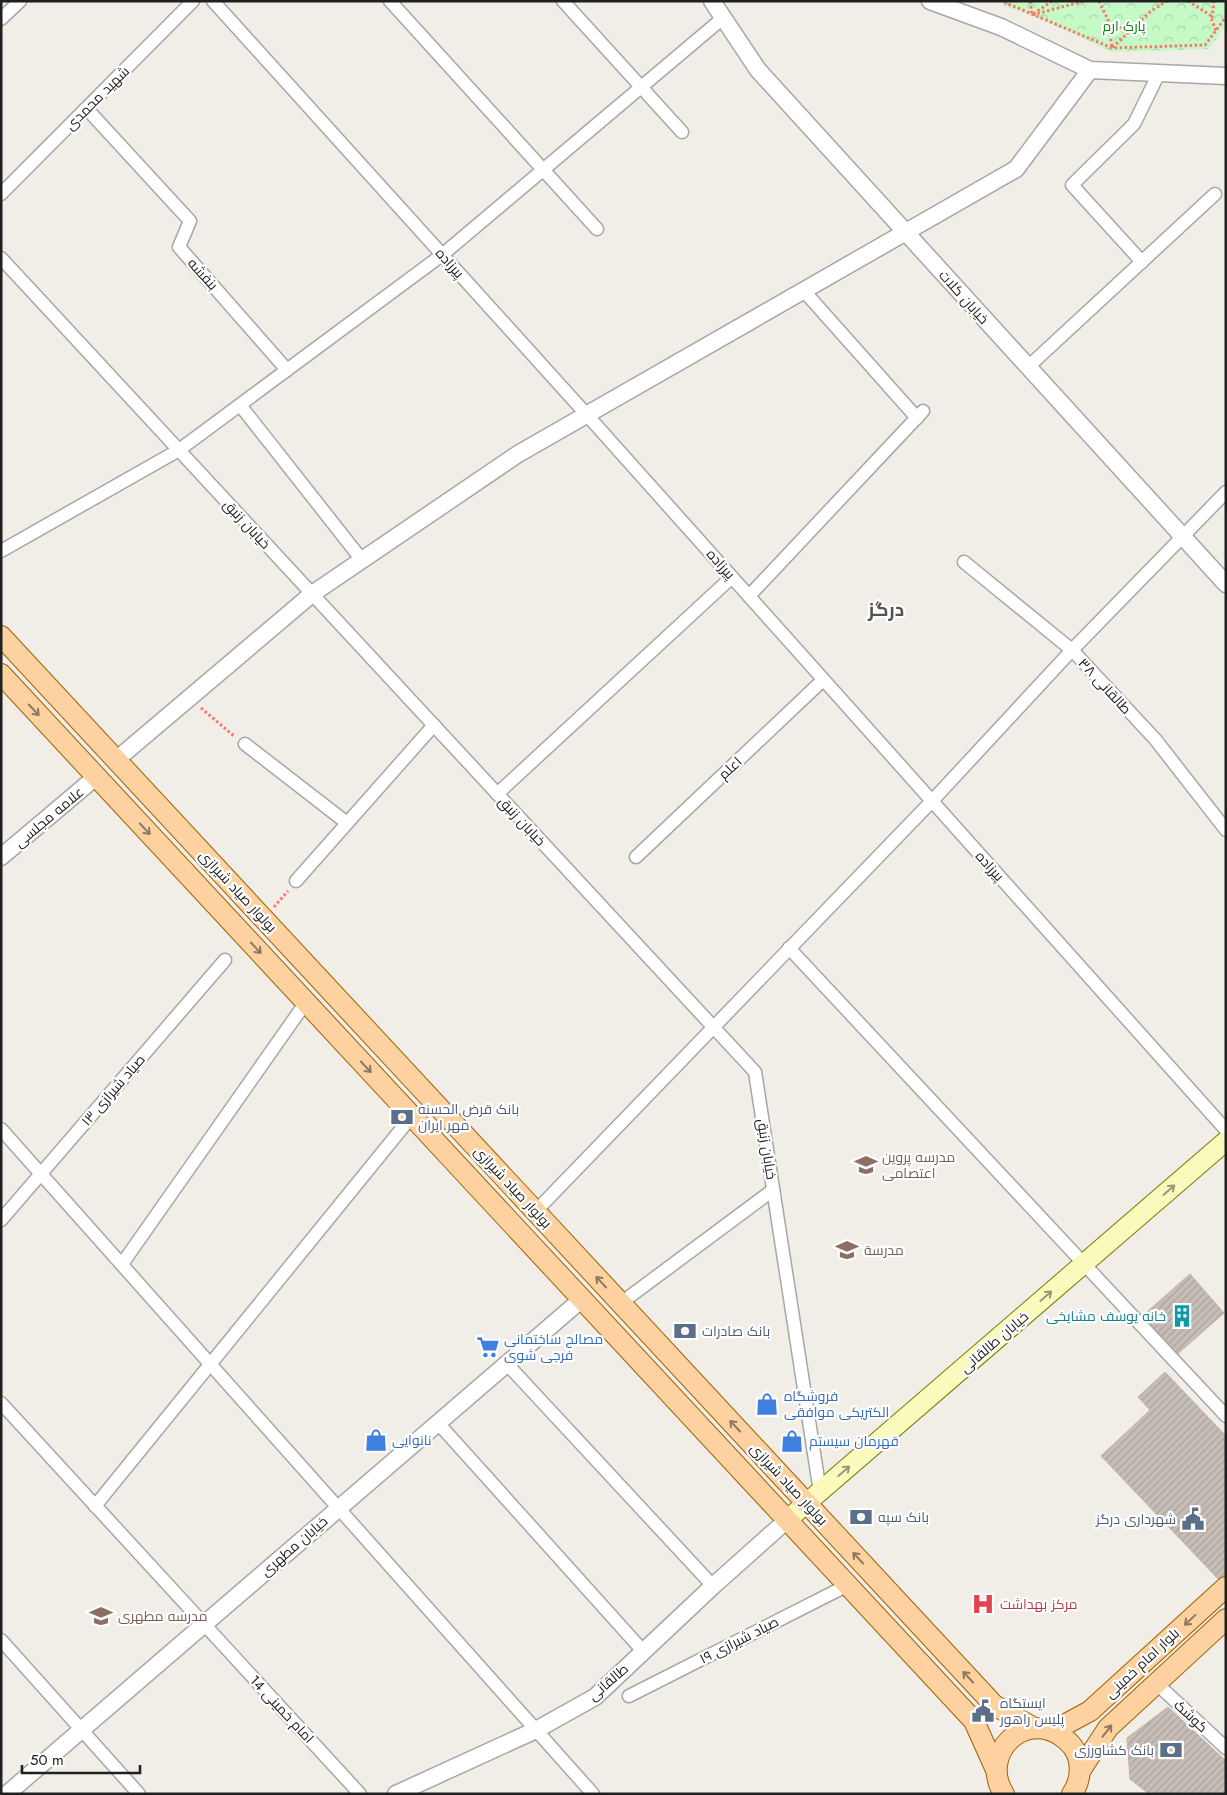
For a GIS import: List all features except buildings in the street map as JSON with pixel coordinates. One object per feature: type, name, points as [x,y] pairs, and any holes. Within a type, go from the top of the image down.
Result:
[{"type":"main road","name":"بولوار صیاد شیرازی","points":[[1,636],[621,1303],[813,1498],[994,1705],[1069,1741],[1078,1755],[1080,1771]]},
{"type":"main road","name":"بولوار صیاد شیرازی","points":[[1,674],[974,1721],[996,1784]]},
{"type":"main road","points":[[96,776],[116,760]]},
{"type":"main road","name":"خیابان طالقانی","points":[[788,1520],[1226,1141]]},
{"type":"main road","name":"بلوار امام خمینی","points":[[996,1784],[999,1753],[1009,1740],[1023,1731],[1044,1729],[1090,1711],[1226,1587]]},
{"type":"main road","name":"بلوار امام خمینی","points":[[1072,1794],[1077,1787],[1080,1771],[1108,1728],[1226,1619]]},
{"type":"street","points":[[1,19],[20,1]]},
{"type":"street","name":"شهید محمدی","points":[[1,194],[193,1]]},
{"type":"street","name":"پیرزاده","points":[[213,1],[587,415],[1226,1130]]},
{"type":"street","points":[[390,1],[597,229]]},
{"type":"street","points":[[563,1],[682,132]]},
{"type":"street","name":"خیابان کلات","points":[[712,1],[758,70],[1226,584]]},
{"type":"street","points":[[930,1],[1001,27],[1090,70],[1226,76]]},
{"type":"street","points":[[1,551],[179,450],[240,405],[442,254],[723,18]]},
{"type":"street","points":[[116,760],[312,594],[518,454],[1016,169],[1090,70]]},
{"type":"street","points":[[1142,262],[1072,185],[1134,124],[1159,73]]},
{"type":"street","name":"بنفشه","points":[[87,108],[190,221],[179,248],[287,370]]},
{"type":"street","points":[[1028,367],[1215,194]]},
{"type":"street","name":"خیابان زنبق","points":[[4,265],[179,450],[754,1072],[773,1190],[813,1498]]},
{"type":"street","points":[[749,596],[920,414],[804,291]]},
{"type":"street","points":[[240,405],[362,560]]},
{"type":"street","points":[[536,1212],[932,800],[1072,650],[1226,492]]},
{"type":"street","name":"طالقانی ۳۸","points":[[964,562],[1072,650],[1155,739],[1226,830]]},
{"type":"street","points":[[497,794],[732,577]]},
{"type":"street","name":"اعلم","points":[[636,857],[823,680]]},
{"type":"street","points":[[296,881],[434,725]]},
{"type":"street","points":[[245,744],[347,823]]},
{"type":"street","name":"علامه مجلسی","points":[[1,857],[96,776]]},
{"type":"street","points":[[789,948],[1226,1416]]},
{"type":"street","name":"صیاد شیرازی ۱۳","points":[[1,1220],[224,960]]},
{"type":"street","points":[[122,1264],[306,1002]]},
{"type":"street","points":[[95,1506],[412,1116]]},
{"type":"street","points":[[1,1128],[593,1794]]},
{"type":"street","points":[[621,1303],[773,1190]]},
{"type":"street","name":"خیابان مطهری","points":[[7,1794],[582,1299]]},
{"type":"street","points":[[506,1364],[713,1586]]},
{"type":"street","name":"امام خمینی 14","points":[[1,1403],[360,1794]]},
{"type":"street","points":[[438,1423],[643,1651]]},
{"type":"street","name":"طالقانی","points":[[396,1794],[536,1730],[594,1697],[713,1586],[788,1520]]},
{"type":"street","name":"صیاد شیرازی ۱۹","points":[[629,1696],[848,1585]]},
{"type":"street","points":[[1,1640],[139,1794]]},
{"type":"street","name":"کوشک","points":[[1156,1683],[1226,1748]]},
{"type":"path","points":[[1005,1],[1112,48],[1205,45],[1226,17]]},
{"type":"path","points":[[1030,1],[1032,14]]},
{"type":"path","points":[[1032,14],[1052,1]]},
{"type":"path","points":[[1032,14],[1084,1]]},
{"type":"path","points":[[1099,1],[1108,20],[1112,48]]},
{"type":"path","points":[[1112,48],[1151,11],[1167,1]]},
{"type":"path","points":[[1188,1],[1210,15],[1216,31]]},
{"type":"path","points":[[1212,21],[1214,1]]},
{"type":"path","points":[[1109,27],[1119,27],[1127,34]]},
{"type":"path","points":[[189,698],[245,744]]},
{"type":"path","points":[[264,919],[296,881]]},
{"type":"green space","name":"پارک ارم","points":[[1003,1],[1226,1],[1226,25],[1209,49],[1112,52],[1032,15],[1004,6]]},
{"type":"place","name":"بانک قرض الحسنه مهر ایران","points":[[402,1117]]},
{"type":"place","name":"مدرسه پروین اعتصامی","points":[[866,1165]]},
{"type":"place","name":"مدرسة","points":[[847,1250]]},
{"type":"place","name":"خانه یوسف مشایخی","points":[[1182,1316]]},
{"type":"place","name":"بانک صادرات","points":[[685,1331]]},
{"type":"place","name":"مصالح ساختمانی فرجی شوی","points":[[488,1347]]},
{"type":"place","name":"فروشگاه الکتریکی موافقی","points":[[767,1404]]},
{"type":"place","name":"نانوایی","points":[[376,1440]]},
{"type":"place","name":"قهرمان سیستم","points":[[792,1441]]},
{"type":"place","name":"بانک سپه","points":[[861,1517]]},
{"type":"place","name":"شهرداری درگز","points":[[1193,1519]]},
{"type":"place","name":"مرکز بهداشت","points":[[983,1604]]},
{"type":"place","name":"مدرسه مطهری","points":[[101,1616]]},
{"type":"place","name":"ایستگاه پلیس راهور","points":[[983,1711]]},
{"type":"place","name":"بانک کشاورزی","points":[[1171,1750]]},
{"type":"district","name":"درگز","points":[[886,609]]}]
